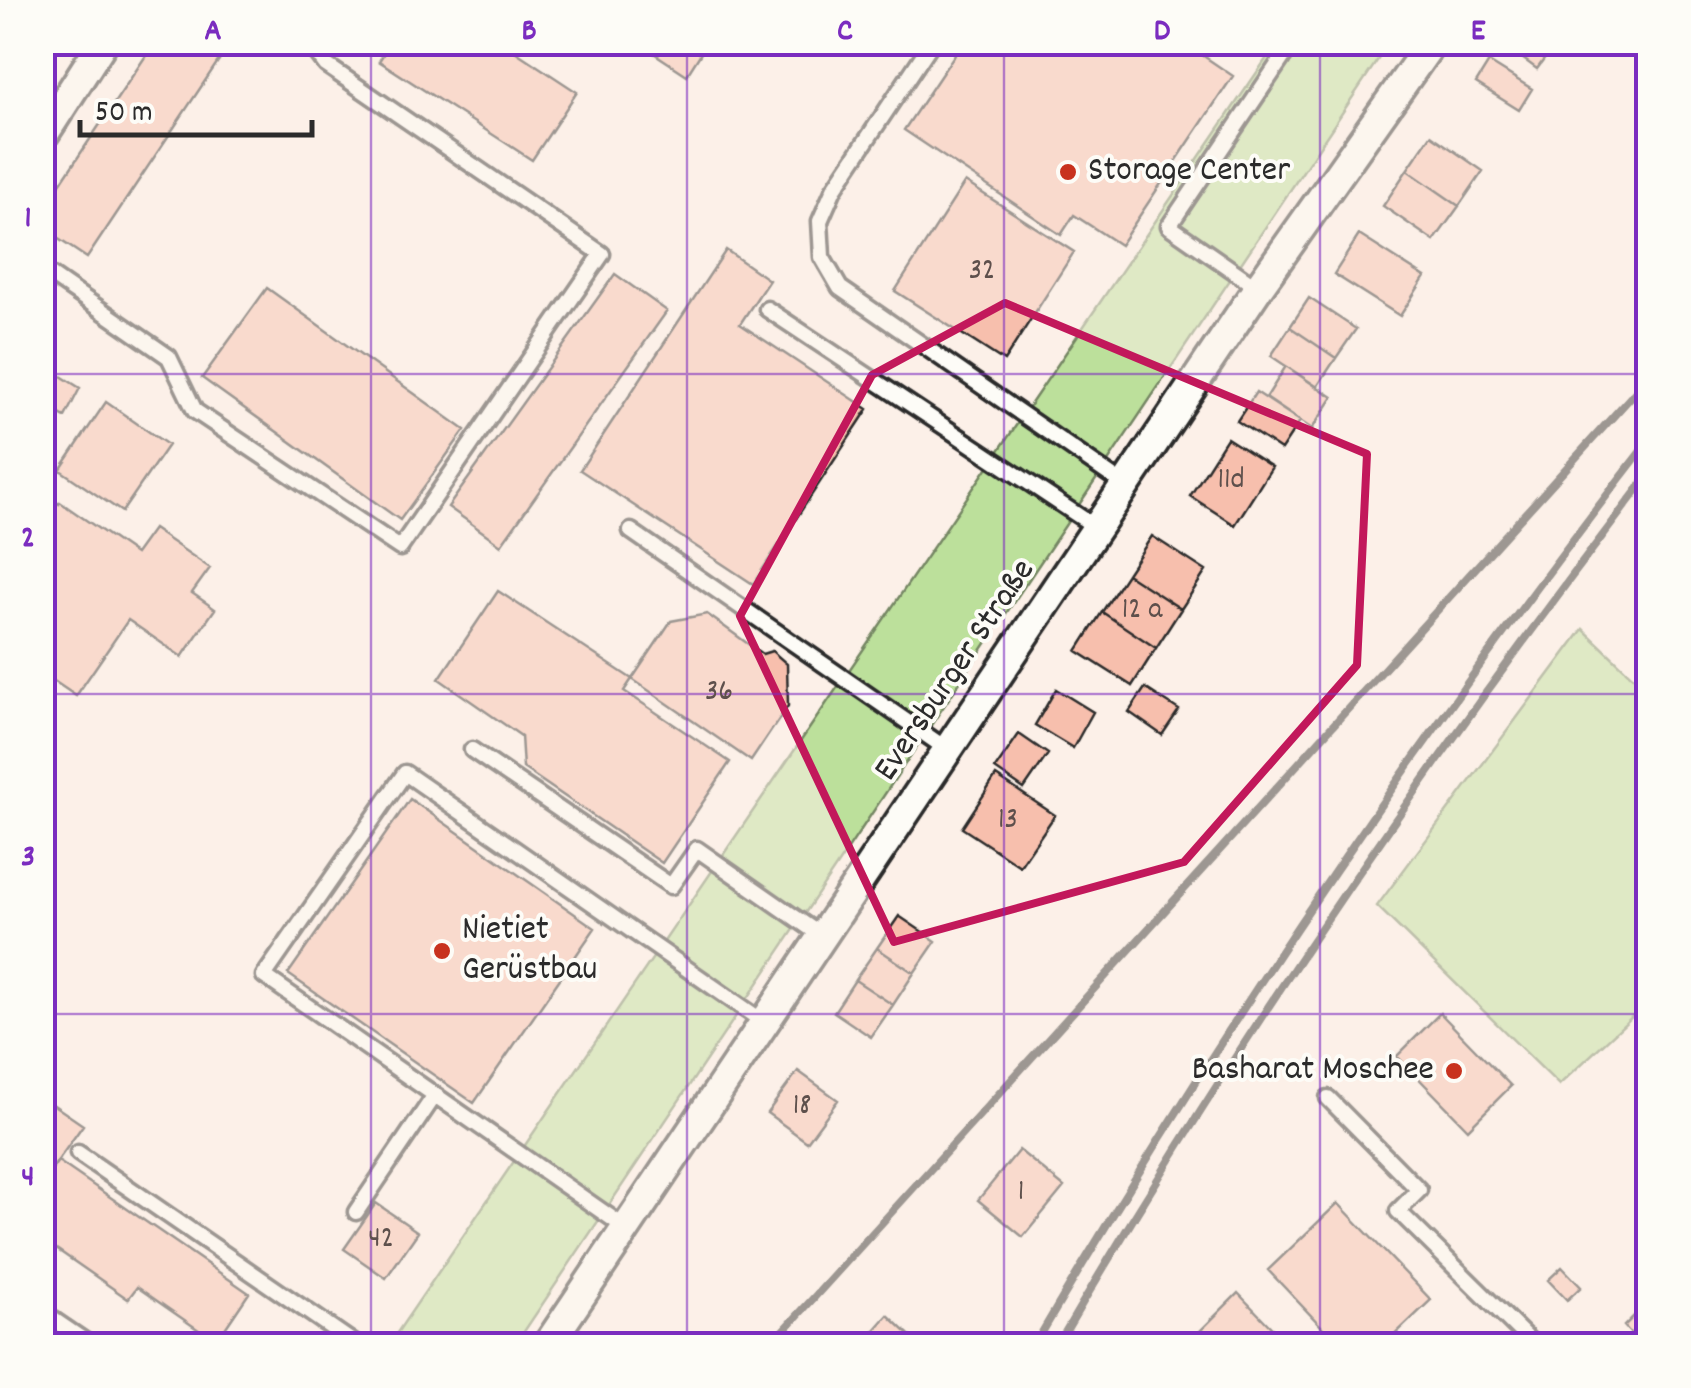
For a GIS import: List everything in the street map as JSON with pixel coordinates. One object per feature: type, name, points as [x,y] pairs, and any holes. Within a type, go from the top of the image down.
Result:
[{"type":"street","points":[[42,137],[103,42]]},
{"type":"street","name":"Eversburger Straße","points":[[547,1346],[1258,288],[1432,42]]},
{"type":"lane","points":[[42,269],[169,357],[195,411],[400,548],[602,254],[326,66],[308,42]]},
{"type":"lane","points":[[932,42],[834,189],[820,221],[822,258],[840,288],[1126,486]]},
{"type":"lane","points":[[1258,288],[1169,226],[1293,42]]},
{"type":"lane","points":[[767,309],[1098,528]]},
{"type":"lane","points":[[630,531],[948,750]]},
{"type":"lane","points":[[472,750],[671,886],[697,849],[822,937]]},
{"type":"lane","points":[[626,1228],[264,976],[405,773],[764,1023]]},
{"type":"lane","points":[[356,1212],[435,1095]]},
{"type":"lane","points":[[1328,1098],[1419,1190],[1398,1211],[1535,1346]]},
{"type":"lane","points":[[78,1153],[358,1346]]},
{"type":"lane","points":[[42,1312],[92,1346]]},
{"type":"highlighted area","points":[[1005,303],[1367,454],[1357,665],[1184,862],[894,942],[740,616],[872,375]]},
{"type":"green space","points":[[1277,43],[1389,43],[515,1345],[388,1346]]},
{"type":"green space","points":[[1583,629],[1648,691],[1648,1002],[1559,1085],[1377,906]]},
{"type":"building","points":[[155,42],[231,42],[87,258],[42,228],[42,211]]},
{"type":"building","points":[[391,42],[501,42],[577,92],[532,160],[379,61]]},
{"type":"building","points":[[637,42],[708,42],[687,75]]},
{"type":"building","name":"Storage Center","points":[[963,42],[1183,42],[1233,76],[1120,245],[1074,215],[1061,235],[904,130]]},
{"type":"building","points":[[1500,42],[1557,42],[1537,69]]},
{"type":"building","points":[[1489,62],[1532,89],[1519,110],[1476,83]]},
{"type":"building","points":[[1431,135],[1483,171],[1459,206],[1407,170]]},
{"type":"building","points":[[1407,170],[1459,206],[1434,241],[1383,206]]},
{"type":"building","points":[[965,182],[1074,252],[1004,361],[895,291]]},
{"type":"building","points":[[1359,235],[1425,277],[1400,316],[1334,274]]},
{"type":"building","points":[[726,250],[769,280],[740,324],[868,409],[753,584],[580,470]]},
{"type":"building","points":[[615,274],[667,311],[501,545],[448,507]]},
{"type":"building","points":[[267,288],[465,430],[400,520],[202,378]]},
{"type":"building","points":[[1309,298],[1356,329],[1336,358],[1290,327]]},
{"type":"building","points":[[1290,327],[1336,358],[1317,387],[1271,356]]},
{"type":"building","points":[[42,364],[80,388],[65,417],[42,404]]},
{"type":"building","points":[[1286,366],[1333,397],[1312,429],[1266,398]]},
{"type":"building","points":[[1256,392],[1300,421],[1281,450],[1237,421]]},
{"type":"building","points":[[106,402],[168,445],[122,512],[60,470]]},
{"type":"building","points":[[1227,438],[1272,467],[1235,525],[1190,496]]},
{"type":"building","points":[[42,493],[135,554],[153,529],[210,568],[192,593],[215,609],[182,657],[128,620],[76,696],[42,673]]},
{"type":"building","points":[[1152,536],[1206,571],[1181,609],[1127,574]]},
{"type":"building","points":[[1127,574],[1181,609],[1156,648],[1102,612]]},
{"type":"building","points":[[498,591],[632,679],[624,691],[730,762],[662,863],[523,768],[521,736],[439,679]]},
{"type":"building","points":[[1102,612],[1156,648],[1132,686],[1077,651]]},
{"type":"building","points":[[707,614],[762,654],[772,651],[787,664],[788,706],[751,761],[632,679],[671,621]]},
{"type":"building","points":[[1145,688],[1179,710],[1162,735],[1129,712]]},
{"type":"building","points":[[1056,689],[1093,712],[1073,748],[1035,725]]},
{"type":"building","points":[[1019,734],[1048,754],[1024,789],[995,769]]},
{"type":"building","points":[[996,776],[1055,815],[1020,866],[962,828]]},
{"type":"building","name":"Nietiet Gerüstbau","points":[[410,799],[595,928],[474,1103],[288,974]]},
{"type":"building","points":[[899,916],[936,941],[914,973],[877,948]]},
{"type":"building","points":[[877,948],[914,973],[893,1005],[855,980]]},
{"type":"building","points":[[855,980],[893,1005],[871,1037],[834,1012]]},
{"type":"building","name":"Basharat Moschee","points":[[1440,1013],[1511,1086],[1468,1129],[1397,1056]]},
{"type":"building","points":[[798,1071],[838,1100],[807,1142],[767,1113]]},
{"type":"building","points":[[42,1097],[83,1125],[42,1183]]},
{"type":"building","points":[[1019,1150],[1064,1187],[1023,1237],[978,1200]]},
{"type":"building","points":[[58,1161],[249,1293],[216,1342],[137,1287],[128,1299],[42,1239],[42,1183]]},
{"type":"building","points":[[376,1203],[418,1232],[386,1278],[344,1249]]},
{"type":"building","points":[[1338,1203],[1431,1300],[1383,1346],[1340,1346],[1268,1270]]},
{"type":"building","points":[[1562,1267],[1581,1287],[1567,1300],[1548,1280]]},
{"type":"building","points":[[1238,1293],[1289,1346],[1185,1346]]},
{"type":"building","points":[[1641,1309],[1648,1318],[1648,1346],[1642,1346],[1624,1326]]},
{"type":"building","points":[[888,1315],[921,1346],[861,1346]]},
{"type":"railway","points":[[770,1346],[1648,378]]},
{"type":"railway","points":[[1034,1346],[1176,1112],[1326,884],[1484,660],[1648,442]]},
{"type":"railway","points":[[1057,1346],[1194,1121],[1339,901],[1490,686],[1648,476]]},
{"type":"place","name":"Storage Center","points":[[1068,172]]},
{"type":"place","name":"Nietiet Gerüstbau","points":[[442,951]]},
{"type":"place","name":"Basharat Moschee","points":[[1454,1071]]}]
